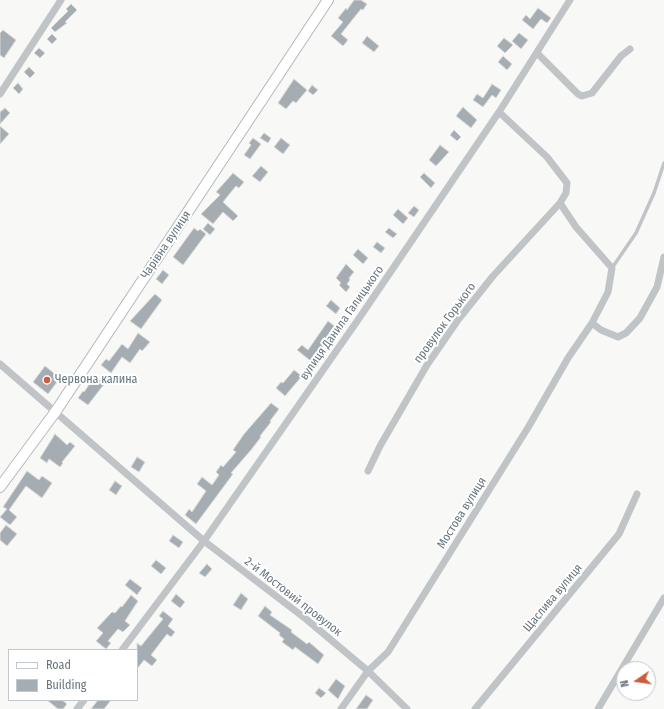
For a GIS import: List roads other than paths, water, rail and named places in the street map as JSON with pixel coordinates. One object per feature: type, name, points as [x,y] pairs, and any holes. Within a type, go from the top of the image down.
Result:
[{"type":"street","points":[[0,94],[61,0]]},
{"type":"street","name":"Чарівна вулиця","points":[[0,487],[56,411],[328,0]]},
{"type":"street","name":"вулиця Данила Галицького","points":[[123,649],[204,541],[355,324],[499,112],[570,0]]},
{"type":"street","points":[[537,53],[578,94],[582,96],[592,93],[621,56],[630,48]]},
{"type":"street","points":[[499,112],[546,157],[562,176],[567,183],[566,193],[560,203],[576,227],[612,268]]},
{"type":"street","name":"провулок Горького","points":[[368,471],[380,446],[427,364],[458,320],[493,276],[560,203]]},
{"type":"street","points":[[592,323],[601,330],[618,337],[626,333],[640,318],[657,286],[664,257]]},
{"type":"street","name":"Мостова вулиця","points":[[342,709],[368,671],[388,652],[529,426],[568,358],[592,323],[608,292],[612,268]]},
{"type":"street","name":"2-й Мостовий провулок","points":[[0,364],[204,541],[306,619],[368,671],[407,709]]},
{"type":"street","name":"Щаслива вулиця","points":[[475,709],[619,534],[637,494]]},
{"type":"street","points":[[598,709],[664,598]]},
{"type":"street","points":[[77,709],[83,701]]},
{"type":"lane","name":"Мостова вулиця","points":[[612,268],[636,233],[654,193],[664,163]]},
{"type":"place","name":"Червона калина","points":[[47,380]]}]
